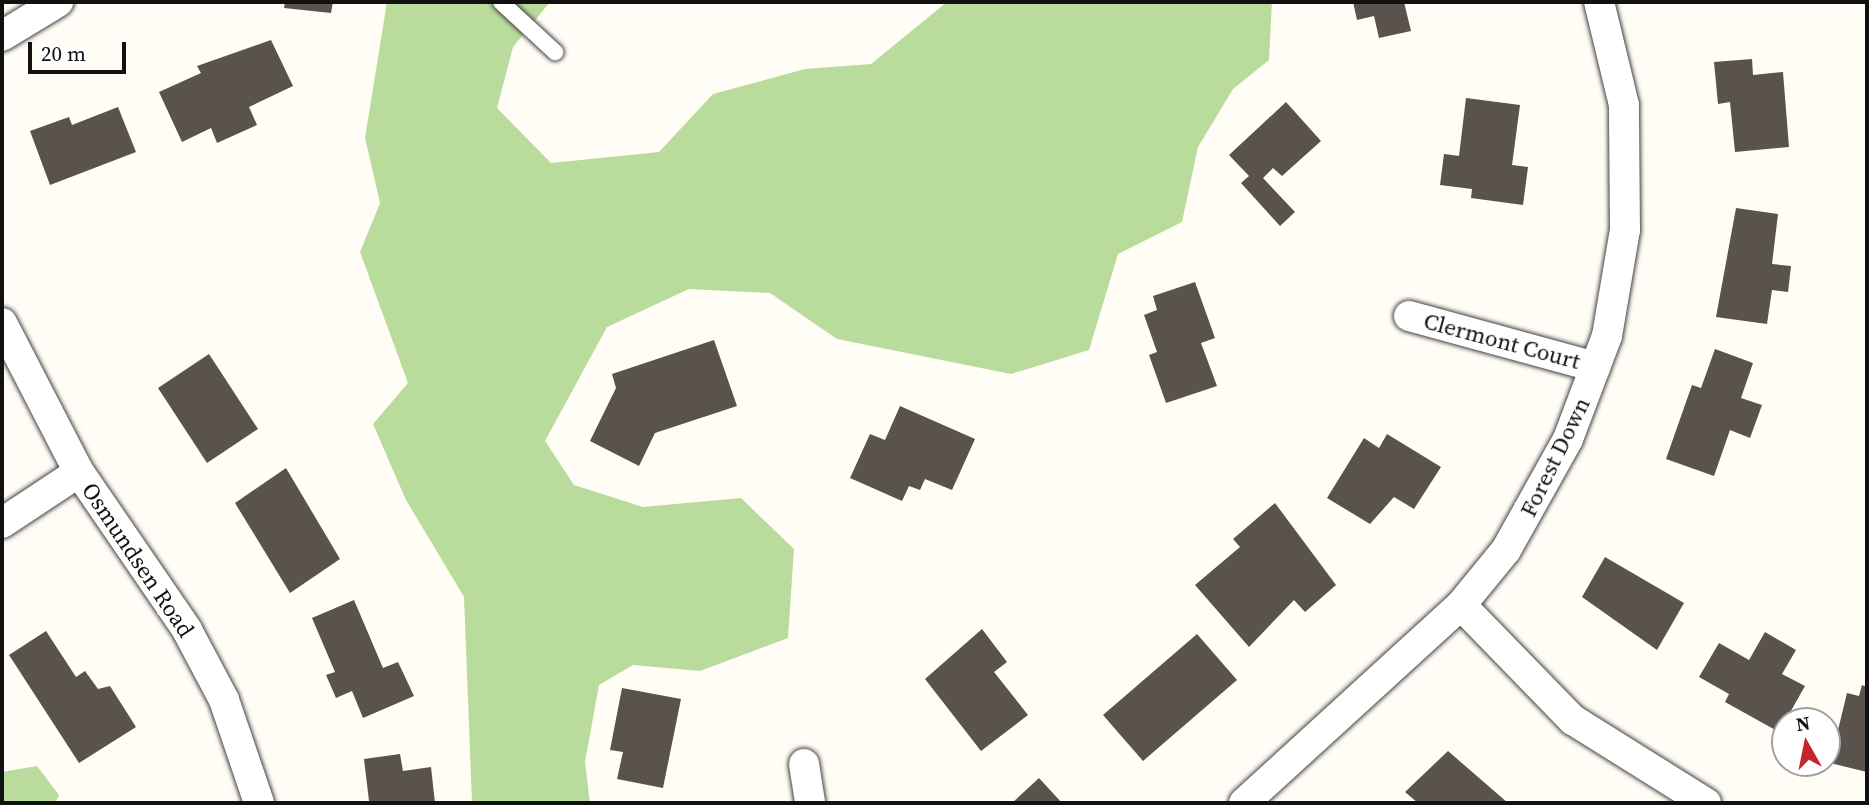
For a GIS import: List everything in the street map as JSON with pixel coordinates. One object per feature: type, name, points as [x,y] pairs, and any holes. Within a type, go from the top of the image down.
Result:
[{"type":"street","points":[[2,36],[58,2]]},
{"type":"street","name":"Forest Down","points":[[1244,803],[1461,605],[1543,493],[1595,367],[1625,230],[1624,106],[1600,2]]},
{"type":"street","name":"Clermont Court","points":[[1409,316],[1595,367]]},
{"type":"street","name":"Osmundsen Road","points":[[2,323],[79,472],[187,631],[224,700],[259,803]]},
{"type":"street","points":[[2,523],[79,472]]},
{"type":"street","points":[[1461,605],[1573,720],[1706,803]]},
{"type":"street","points":[[804,764],[810,803]]},
{"type":"lane","points":[[501,2],[555,52]]},
{"type":"green space","points":[[387,2],[550,2],[513,47],[497,108],[551,163],[659,152],[713,94],[805,69],[871,64],[947,2],[1272,2],[1269,60],[1233,89],[1198,147],[1182,222],[1118,254],[1089,350],[1011,374],[837,339],[770,293],[689,289],[607,327],[545,441],[574,485],[643,507],[741,498],[794,549],[788,638],[700,671],[633,665],[599,685],[585,762],[590,803],[472,803],[464,597],[406,500],[373,424],[408,383],[360,252],[380,203],[365,138]]},
{"type":"green space","points":[[37,766],[59,795],[55,803],[2,803],[2,772]]},
{"type":"building","points":[[285,2],[333,2],[331,13],[284,8]]},
{"type":"building","points":[[1353,2],[1404,2],[1411,31],[1379,38],[1374,16],[1357,20]]},
{"type":"building","points":[[271,40],[293,86],[249,107],[257,125],[217,143],[211,128],[182,142],[159,92],[201,73],[197,66]]},
{"type":"building","points":[[1752,59],[1753,75],[1783,72],[1789,147],[1735,152],[1730,102],[1718,104],[1714,62]]},
{"type":"building","points":[[1466,98],[1520,105],[1512,165],[1528,167],[1523,205],[1471,198],[1472,189],[1440,185],[1444,154],[1459,156]]},
{"type":"building","points":[[1286,102],[1321,141],[1282,176],[1273,168],[1263,178],[1295,212],[1280,226],[1241,183],[1249,176],[1229,155]]},
{"type":"building","points":[[118,107],[136,152],[50,185],[30,131],[69,117],[72,125]]},
{"type":"building","points":[[1736,208],[1778,214],[1772,264],[1791,266],[1788,292],[1772,290],[1767,324],[1716,317]]},
{"type":"building","points":[[1195,282],[1215,338],[1201,343],[1217,386],[1166,403],[1149,355],[1157,352],[1144,315],[1157,310],[1153,296]]},
{"type":"building","points":[[714,340],[737,406],[655,433],[639,466],[590,441],[616,388],[612,374]]},
{"type":"building","points":[[1715,349],[1753,363],[1741,398],[1762,405],[1750,438],[1730,430],[1714,476],[1666,459],[1692,385],[1701,388]]},
{"type":"building","points":[[209,354],[258,429],[207,463],[158,388]]},
{"type":"building","points":[[900,406],[975,439],[952,490],[925,479],[920,490],[909,486],[902,501],[850,478],[870,434],[885,440]]},
{"type":"building","points":[[1387,434],[1441,467],[1414,509],[1394,497],[1370,524],[1327,498],[1364,438],[1379,448]]},
{"type":"building","points":[[286,468],[340,559],[290,593],[235,503]]},
{"type":"building","points":[[1275,503],[1336,585],[1305,612],[1294,600],[1249,647],[1195,585],[1240,547],[1233,539]]},
{"type":"building","points":[[1605,557],[1684,603],[1657,650],[1582,597]]},
{"type":"building","points":[[354,600],[383,668],[398,662],[414,696],[363,718],[352,691],[336,698],[326,675],[335,672],[312,618]]},
{"type":"building","points":[[982,629],[1007,662],[994,672],[1028,715],[981,751],[925,679]]},
{"type":"building","points":[[46,631],[76,677],[85,671],[98,689],[110,686],[136,727],[79,763],[9,655]]},
{"type":"building","points":[[1765,632],[1796,650],[1782,674],[1805,686],[1793,707],[1771,707],[1771,728],[1725,702],[1729,694],[1699,677],[1719,643],[1749,660]]},
{"type":"building","points":[[1197,634],[1237,680],[1143,761],[1103,715]]},
{"type":"building","points":[[1862,685],[1867,687],[1867,772],[1841,766],[1841,718],[1847,693],[1859,696]]},
{"type":"building","points":[[622,688],[681,699],[663,788],[617,779],[623,752],[610,750]]},
{"type":"building","points":[[1448,751],[1508,803],[1418,803],[1405,792]]},
{"type":"building","points":[[400,754],[403,771],[431,767],[435,803],[369,801],[364,759]]},
{"type":"building","points":[[1039,778],[1062,803],[1012,803]]}]
